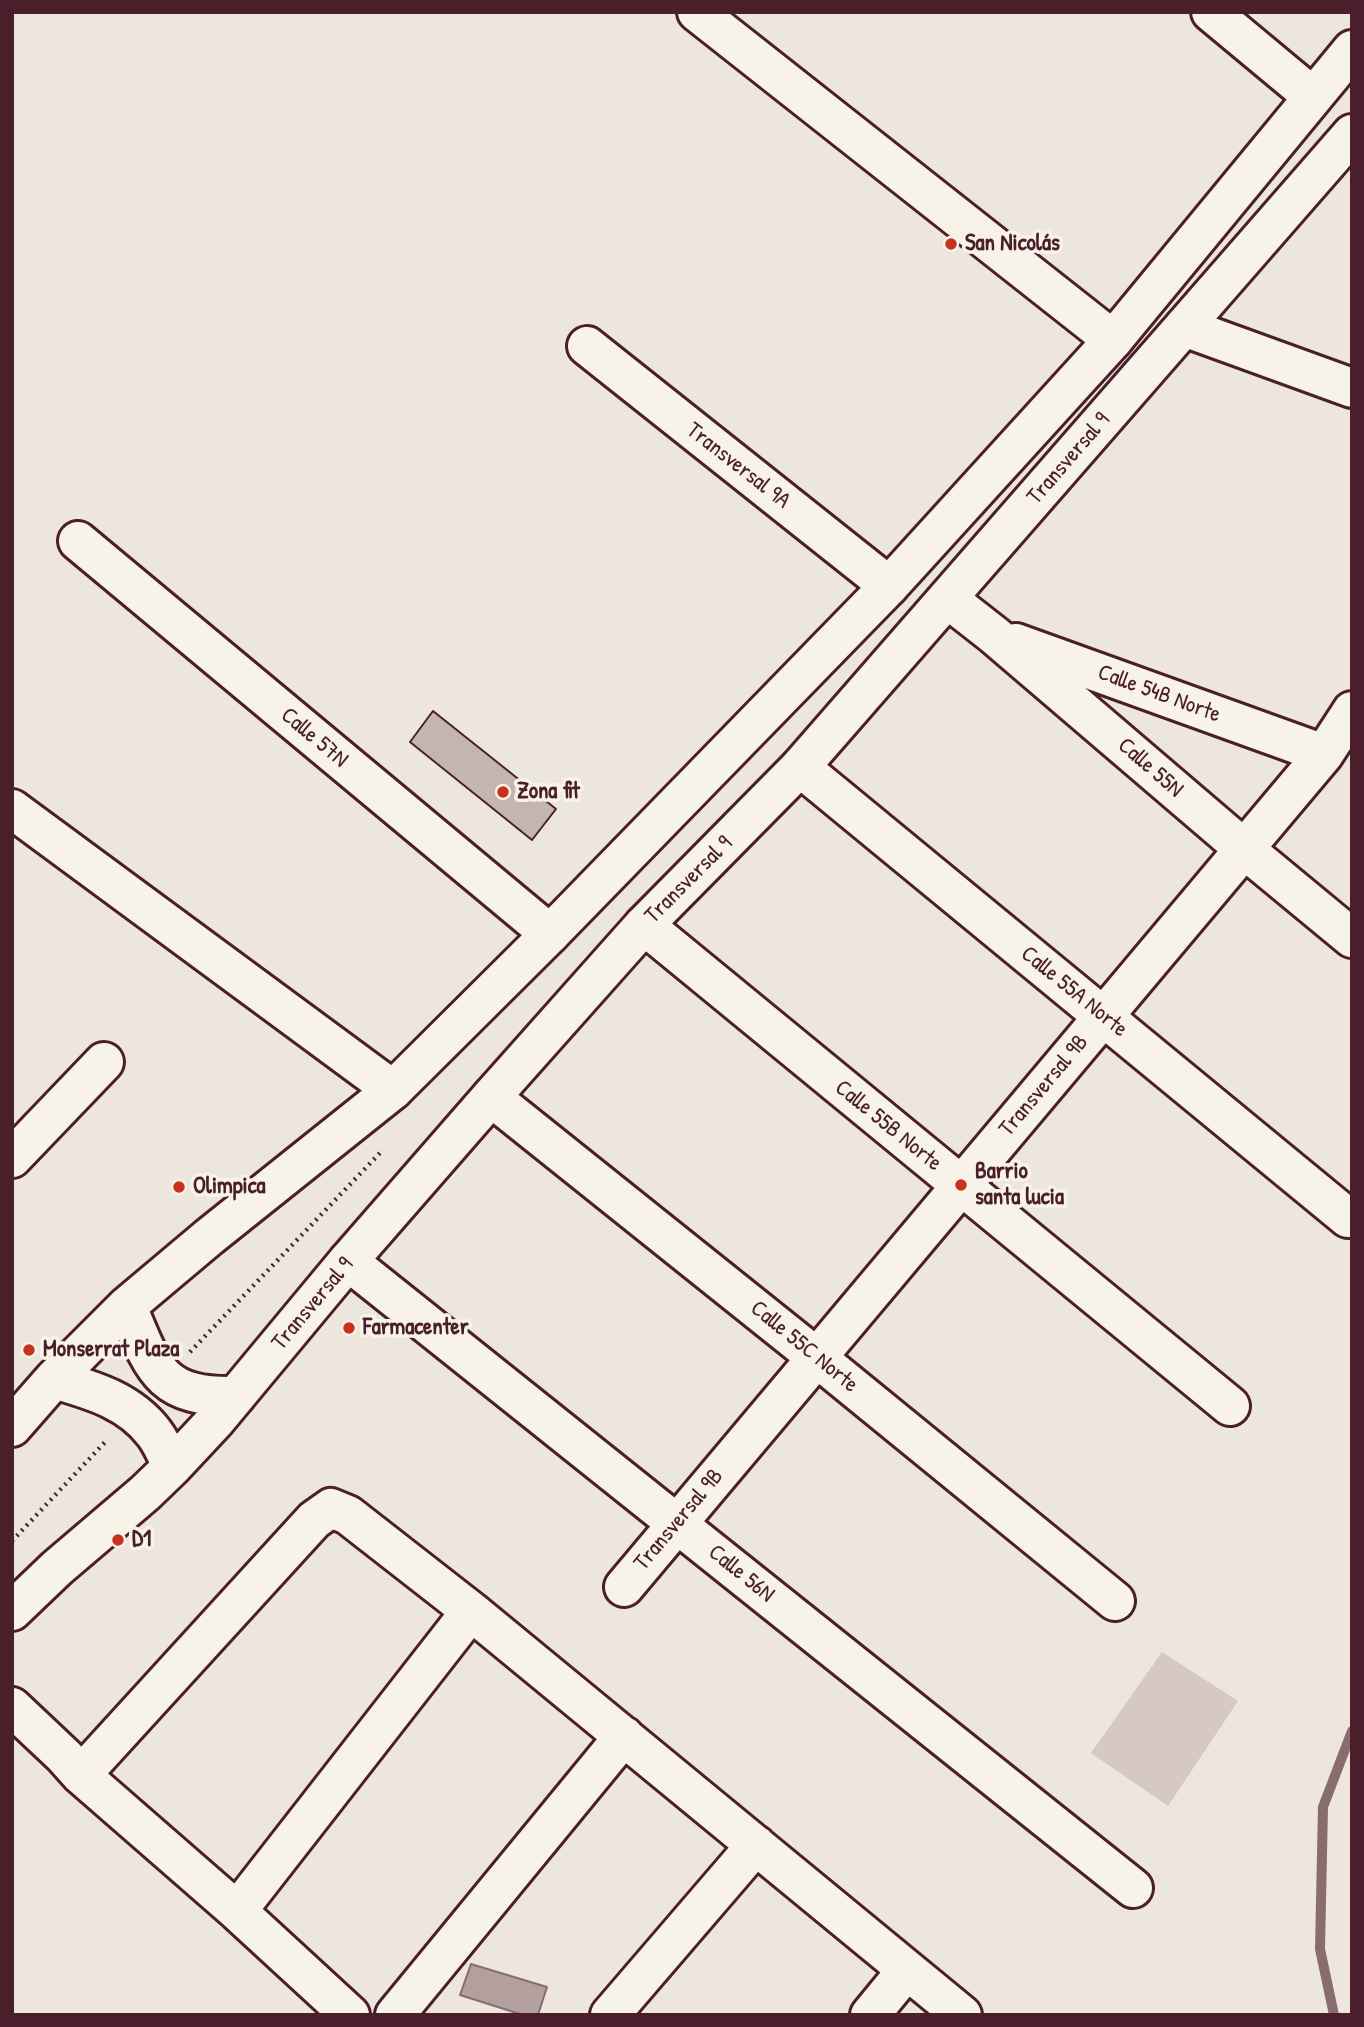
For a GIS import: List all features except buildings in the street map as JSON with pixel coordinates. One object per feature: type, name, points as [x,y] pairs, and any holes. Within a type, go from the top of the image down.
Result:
[{"type":"street","points":[[697,12],[1113,340]]},
{"type":"street","points":[[1211,12],[1312,96]]},
{"type":"street","name":"Transversal 9","points":[[12,1427],[54,1379],[127,1306],[393,1090],[550,934],[889,586],[1113,340],[1352,50]]},
{"type":"street","name":"Transversal 9","points":[[12,1611],[172,1467],[236,1396],[348,1261],[644,925],[800,767],[1184,327],[1348,145]]},
{"type":"street","points":[[1184,327],[1352,388]]},
{"type":"street","name":"Transversal 9A","points":[[587,346],[889,586]]},
{"type":"street","name":"Calle 57N","points":[[78,541],[550,934]]},
{"type":"street","name":"Calle 55N","points":[[948,599],[1352,938]]},
{"type":"street","name":"Calle 54B Norte","points":[[994,635],[1324,754]]},
{"type":"street","name":"Transversal 9B","points":[[624,1587],[1324,754],[1352,711]]},
{"type":"street","name":"Calle 55A Norte","points":[[800,767],[1348,1218]]},
{"type":"street","points":[[12,809],[393,1090]]},
{"type":"street","name":"Calle 55B Norte","points":[[644,925],[1230,1406]]},
{"type":"street","points":[[12,1158],[104,1062]]},
{"type":"street","name":"Calle 55C Norte","points":[[491,1097],[1115,1601]]},
{"type":"street","name":"Calle 56N","points":[[348,1261],[1133,1888]]},
{"type":"street","points":[[127,1306],[144,1347],[165,1379],[182,1390],[212,1397],[236,1396]]},
{"type":"street","points":[[54,1379],[94,1390],[122,1403],[155,1434],[172,1467]]},
{"type":"street","points":[[81,1775],[314,1520],[331,1508],[348,1515],[471,1611],[962,2015]]},
{"type":"street","points":[[237,1911],[471,1611]]},
{"type":"street","points":[[12,1707],[81,1775],[237,1911],[350,2015]]},
{"type":"street","points":[[395,2015],[624,1736]]},
{"type":"street","points":[[610,2015],[756,1845]]},
{"type":"street","points":[[870,2015],[908,1970]]},
{"type":"shaded area","points":[[1162,1652],[1238,1701],[1168,1806],[1091,1753]]},
{"type":"shaded area","points":[[471,1964],[547,1987],[538,2015],[523,2015],[460,1995]]},
{"type":"waterway","points":[[1334,2015],[1320,1949],[1323,1807],[1352,1731]]},
{"type":"place","name":"San Nicolás","points":[[951,244]]},
{"type":"place","name":"Zona fit","points":[[503,792]]},
{"type":"place","name":"Barrio santa lucia","points":[[961,1185]]},
{"type":"place","name":"Olimpica","points":[[179,1187]]},
{"type":"place","name":"Farmacenter","points":[[349,1328]]},
{"type":"place","name":"Monserrat Plaza","points":[[29,1350]]},
{"type":"place","name":"D1","points":[[118,1540]]}]
